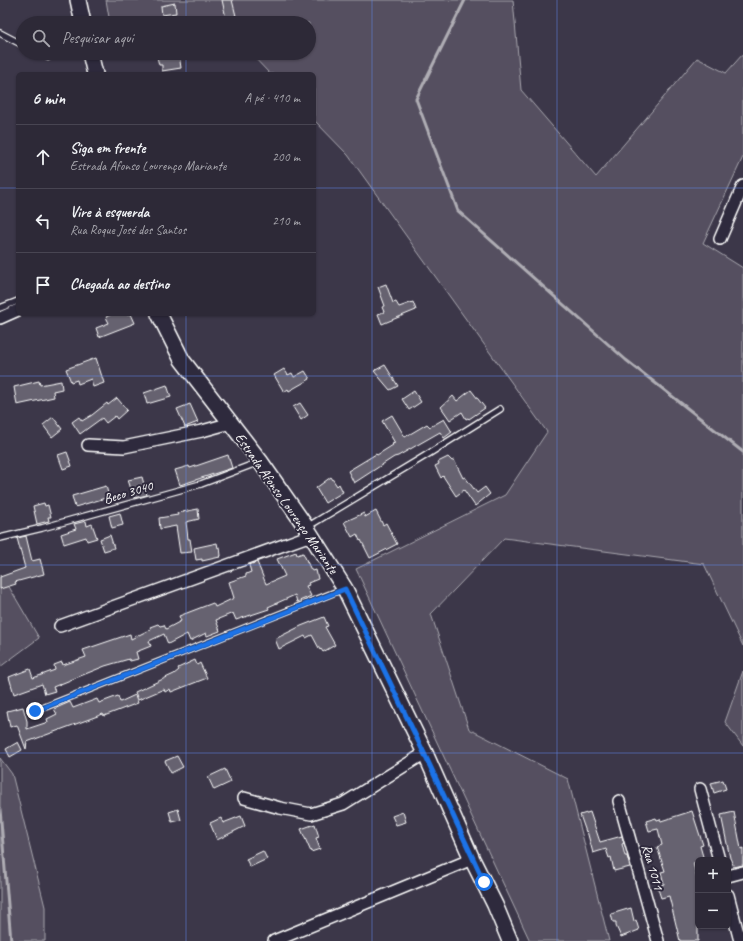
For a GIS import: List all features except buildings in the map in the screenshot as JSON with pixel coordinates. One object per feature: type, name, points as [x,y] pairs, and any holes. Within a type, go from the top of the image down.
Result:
[{"type":"main road","points":[[78,0],[81,16]]},
{"type":"main road","points":[[92,60],[95,72]]},
{"type":"main road","name":"Estrada Afonso Lourenço Mariante","points":[[160,316],[182,360],[260,461],[309,531],[345,589],[424,753],[472,859],[495,905],[510,941]]},
{"type":"street","points":[[720,239],[743,186]]},
{"type":"street","points":[[0,318],[16,311]]},
{"type":"street","points":[[88,445],[124,447],[202,431],[231,423]]},
{"type":"street","points":[[60,626],[309,531]]},
{"type":"street","points":[[244,798],[280,808],[311,814],[342,804],[424,753]]},
{"type":"street","points":[[700,789],[718,857]]},
{"type":"street","name":"Rua 1011","points":[[619,801],[658,941]]},
{"type":"street","points":[[274,941],[472,859]]},
{"type":"street","points":[[731,875],[743,872]]},
{"type":"street","points":[[731,906],[740,941]]},
{"type":"lane","points":[[0,33],[16,41]]},
{"type":"lane","points":[[0,308],[16,302]]},
{"type":"lane","points":[[309,531],[500,409]]},
{"type":"lane","name":"Beco 3040","points":[[0,538],[42,528],[201,484],[260,461]]},
{"type":"lane","points":[[35,711],[345,589]]},
{"type":"shaded area","points":[[106,0],[513,0],[521,90],[596,177],[697,58],[726,73],[743,54],[743,157],[703,243],[743,268],[743,646],[704,564],[504,538],[431,614],[469,729],[568,779],[609,941],[530,941],[356,569],[505,495],[547,432],[348,155],[316,122],[316,72],[268,72],[257,60],[316,60],[316,16],[109,16]]},
{"type":"shaded area","points":[[0,575],[8,585],[39,638],[0,667]]},
{"type":"shaded area","points":[[743,671],[743,746],[725,722]]},
{"type":"shaded area","points":[[0,758],[12,774],[45,907],[45,941],[0,941]]},
{"type":"waterway","points":[[465,0],[416,99],[458,211],[626,360],[743,452]]},
{"type":"waterway","points":[[0,809],[11,941]]},
{"type":"route","points":[[35,711],[345,589],[484,882]]}]
